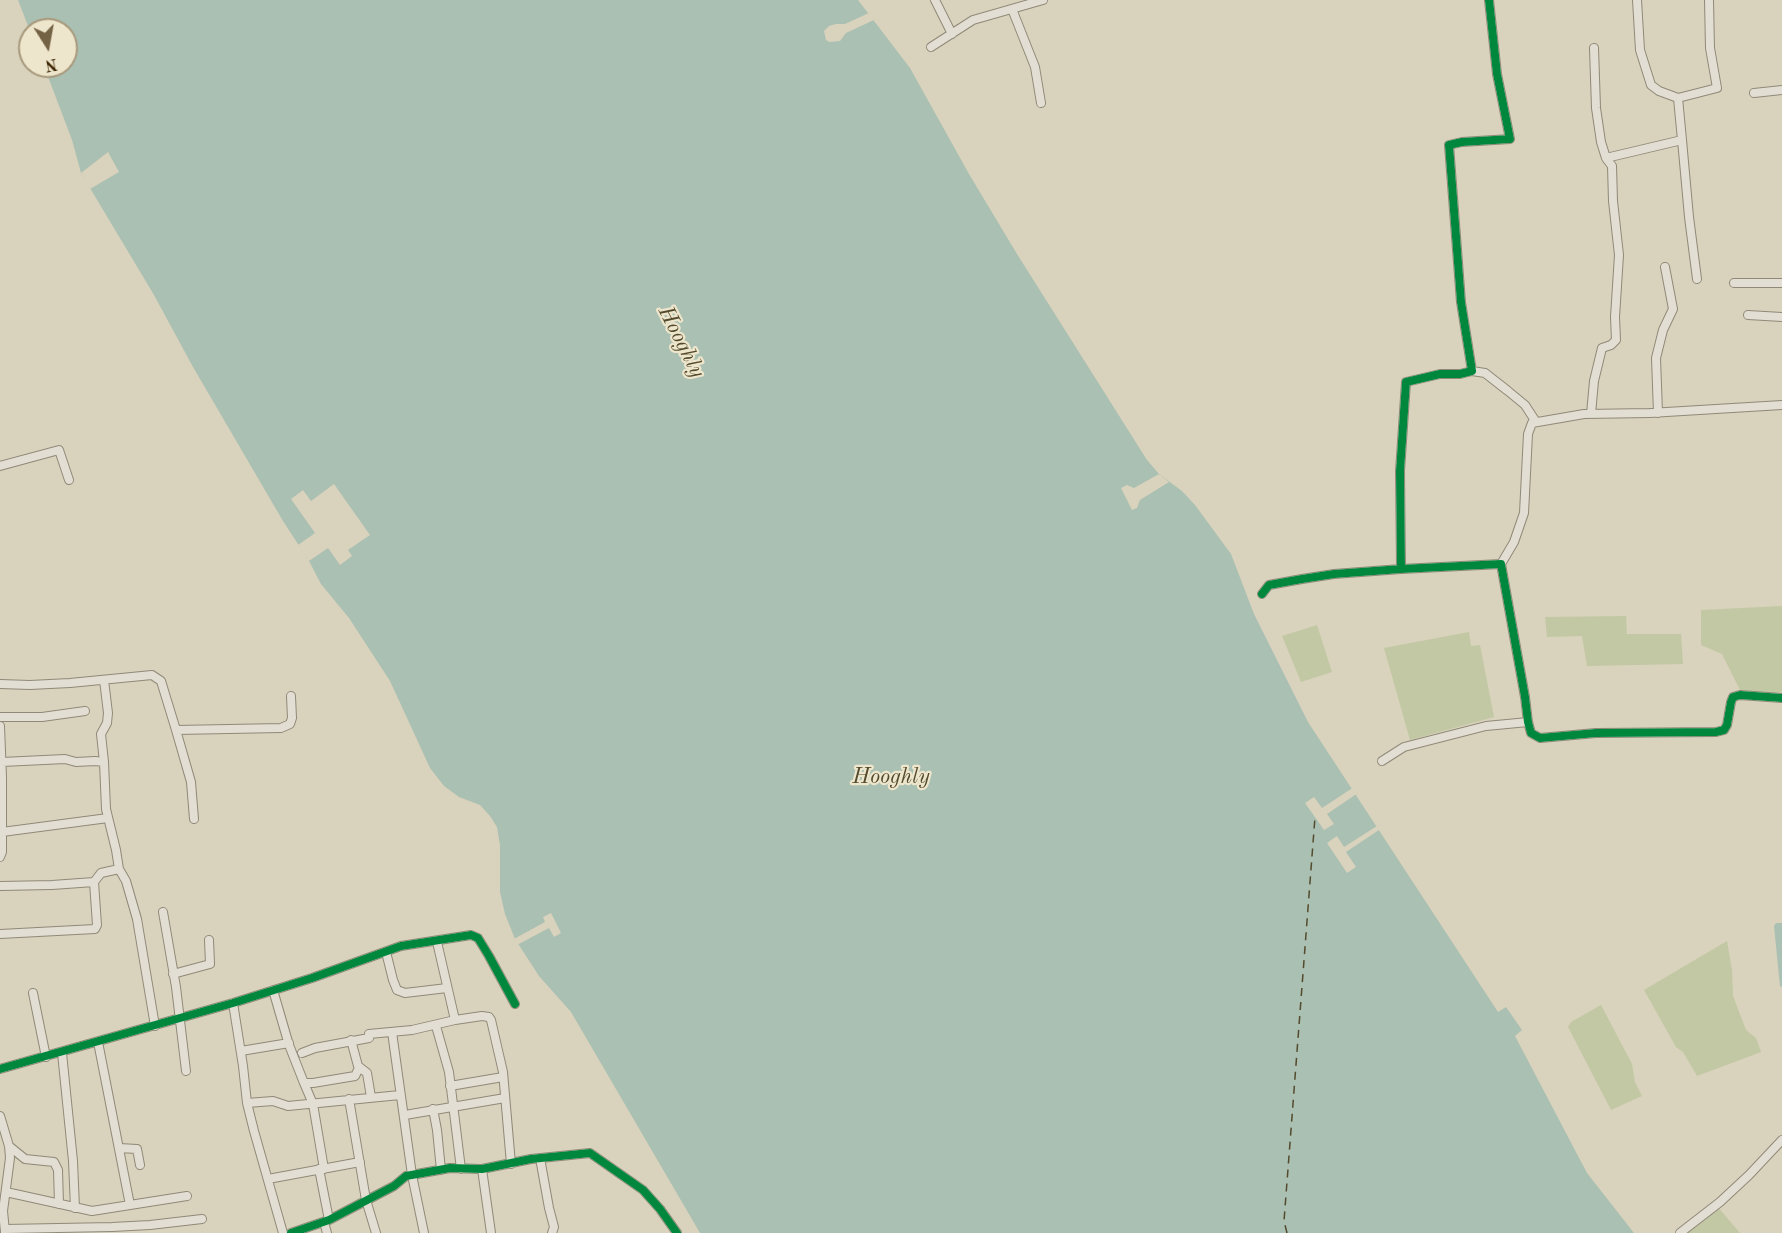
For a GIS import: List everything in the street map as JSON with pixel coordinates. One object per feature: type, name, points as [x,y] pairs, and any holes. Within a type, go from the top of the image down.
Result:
[{"type":"street","points":[[935,0],[952,34]]},
{"type":"street","points":[[932,47],[973,20],[1043,0]]},
{"type":"street","points":[[1472,370],[1461,302],[1449,145],[1510,139],[1497,74],[1489,0]]},
{"type":"street","points":[[1637,0],[1640,50],[1651,85],[1655,89],[1678,98],[1718,88],[1710,48],[1709,0]]},
{"type":"street","points":[[1012,9],[1035,67],[1041,103]]},
{"type":"street","points":[[1591,414],[1594,381],[1602,348],[1611,345],[1616,340],[1615,317],[1619,255],[1612,166],[1605,158],[1600,142],[1596,108],[1594,48]]},
{"type":"street","points":[[1754,93],[1782,90]]},
{"type":"street","points":[[1678,98],[1697,279]]},
{"type":"street","points":[[1605,158],[1682,140]]},
{"type":"street","points":[[1658,413],[1656,358],[1663,330],[1673,309],[1665,267]]},
{"type":"street","points":[[1734,283],[1782,283]]},
{"type":"street","points":[[1748,315],[1782,317]]},
{"type":"street","points":[[1401,569],[1400,471],[1406,382],[1472,370],[1485,373],[1525,405],[1536,422]]},
{"type":"street","points":[[1782,405],[1658,413],[1591,414],[1532,423],[1528,434],[1524,513],[1514,542],[1501,564],[1528,722],[1531,733],[1540,738],[1596,733],[1716,732],[1724,730],[1727,725],[1733,697],[1740,695],[1782,698]]},
{"type":"street","points":[[0,466],[59,450],[69,480]]},
{"type":"street","points":[[1262,594],[1269,585],[1334,574],[1501,564]]},
{"type":"street","points":[[0,684],[30,685],[152,675],[161,681],[191,783],[194,819]]},
{"type":"street","points":[[104,680],[108,713],[107,723],[101,734],[105,769],[105,802],[119,869],[126,881],[137,919],[155,1026]]},
{"type":"street","points":[[177,730],[281,728],[290,724],[292,718],[291,696]]},
{"type":"street","points":[[0,717],[42,717],[85,711]]},
{"type":"street","points":[[1382,761],[1404,747],[1486,726],[1528,722]]},
{"type":"street","points":[[0,726],[2,762],[2,852],[0,857]]},
{"type":"street","points":[[2,762],[65,759],[76,762],[104,762]]},
{"type":"street","points":[[2,832],[108,818]]},
{"type":"street","points":[[0,934],[95,929],[97,925],[94,882],[100,873],[119,869]]},
{"type":"street","points":[[0,886],[94,882]]},
{"type":"street","points":[[163,912],[186,1071]]},
{"type":"street","points":[[0,1069],[233,1003],[403,946],[471,935],[478,938],[515,1004]]},
{"type":"street","points":[[173,974],[210,964],[208,940]]},
{"type":"street","points":[[437,942],[455,1020]]},
{"type":"street","points":[[386,952],[397,990],[405,993],[447,988]]},
{"type":"street","points":[[273,990],[289,1043],[314,1104],[327,1233]]},
{"type":"street","points":[[33,993],[46,1057]]},
{"type":"street","points":[[233,1003],[247,1103],[283,1233]]},
{"type":"street","points":[[302,1053],[369,1036],[436,1026],[455,1020],[489,1017],[503,1072],[511,1164]]},
{"type":"street","points":[[436,1026],[449,1072],[461,1169]]},
{"type":"street","points":[[392,1032],[412,1175],[424,1233]]},
{"type":"street","points":[[351,1040],[359,1068],[367,1073],[371,1097]]},
{"type":"street","points":[[98,1042],[130,1205]]},
{"type":"street","points":[[241,1051],[289,1043]]},
{"type":"street","points":[[62,1053],[73,1161],[75,1208]]},
{"type":"street","points":[[304,1083],[355,1076],[359,1068]]},
{"type":"street","points":[[450,1086],[503,1077]]},
{"type":"street","points":[[247,1103],[273,1101],[285,1107],[400,1095]]},
{"type":"street","points":[[405,1115],[505,1098]]},
{"type":"street","points":[[349,1100],[366,1200],[376,1233]]},
{"type":"street","points":[[433,1109],[441,1170]]},
{"type":"street","points":[[0,1116],[10,1158],[2,1211],[5,1231],[122,1227],[202,1219]]},
{"type":"street","points":[[1680,1233],[1720,1202],[1782,1140]]},
{"type":"street","points":[[8,1142],[25,1159],[54,1162],[58,1170],[59,1204]]},
{"type":"street","points":[[119,1148],[137,1149],[140,1165]]},
{"type":"street","points":[[291,1233],[326,1221],[394,1186],[406,1176],[590,1153],[643,1190],[660,1209],[676,1233]]},
{"type":"street","points":[[540,1158],[554,1227],[552,1233]]},
{"type":"street","points":[[268,1179],[360,1162]]},
{"type":"street","points":[[482,1168],[492,1233]]},
{"type":"street","points":[[6,1192],[92,1211],[187,1196]]},
{"type":"green space","points":[[1782,606],[1782,692],[1768,694],[1740,690],[1722,654],[1701,645],[1701,610]]},
{"type":"green space","points":[[1626,616],[1627,634],[1681,634],[1683,664],[1587,666],[1582,636],[1547,637],[1545,617]]},
{"type":"green space","points":[[1317,625],[1332,672],[1301,682],[1282,636]]},
{"type":"green space","points":[[1469,632],[1471,646],[1480,645],[1494,717],[1410,740],[1384,648]]},
{"type":"green space","points":[[1727,941],[1732,970],[1733,996],[1746,1030],[1756,1038],[1761,1052],[1697,1076],[1683,1052],[1676,1047],[1644,990]]},
{"type":"green space","points":[[1601,1005],[1632,1064],[1635,1082],[1642,1096],[1611,1110],[1568,1027],[1571,1022]]},
{"type":"green space","points":[[1717,1206],[1740,1233],[1686,1233],[1702,1222]]},
{"type":"water","name":"Hooghly","points":[[18,0],[858,0],[910,68],[1017,254],[1147,460],[1159,474],[1182,491],[1195,505],[1231,554],[1254,614],[1308,722],[1498,1012],[1506,1007],[1522,1030],[1515,1036],[1587,1173],[1634,1233],[700,1233],[571,1012],[539,976],[515,939],[505,914],[500,892],[500,845],[497,827],[480,805],[459,797],[444,786],[430,768],[390,681],[349,618],[321,584],[81,173],[72,140],[49,78],[78,78],[78,18],[25,18]]},
{"type":"water","points":[[1776,923],[1782,923],[1782,987],[1780,986],[1774,926]]},
{"type":"pier","points":[[871,12],[876,19],[846,33],[840,41],[826,40],[824,31],[829,26],[845,24]]},
{"type":"pier","points":[[108,152],[119,172],[90,189],[81,173]]},
{"type":"pier","points":[[1159,474],[1169,482],[1140,500],[1137,508],[1132,510],[1121,488],[1127,485],[1134,488]]},
{"type":"pier","points":[[334,484],[370,535],[348,550],[352,556],[340,565],[328,548],[309,561],[298,545],[315,533],[291,499],[303,490],[311,501]]},
{"type":"pier","points":[[1354,787],[1358,793],[1327,814],[1334,824],[1324,830],[1305,803],[1314,797],[1322,808]]},
{"type":"pier","points":[[1377,826],[1379,830],[1346,852],[1356,867],[1347,873],[1327,843],[1337,836],[1344,847]]},
{"type":"pier","points":[[551,913],[561,933],[554,937],[549,928],[515,946],[512,940],[545,922],[543,917]]},
{"type":"ferry route","points":[[1287,1233],[1284,1221],[1315,817]]},
{"type":"cycle path","points":[[1262,594],[1269,585],[1302,579],[1401,569],[1400,471],[1406,382],[1440,374],[1460,374],[1472,371],[1461,302],[1449,145],[1510,139],[1497,74],[1489,0]]},
{"type":"cycle path","points":[[1401,569],[1501,564],[1528,722],[1531,733],[1540,738],[1596,733],[1716,732],[1724,730],[1727,725],[1733,697],[1740,695],[1782,698]]},
{"type":"cycle path","points":[[0,1069],[233,1003],[401,946],[471,935],[478,938],[515,1004]]},
{"type":"cycle path","points":[[291,1233],[329,1220],[394,1186],[406,1176],[450,1168],[482,1169],[531,1159],[590,1153],[643,1190],[677,1233]]}]
